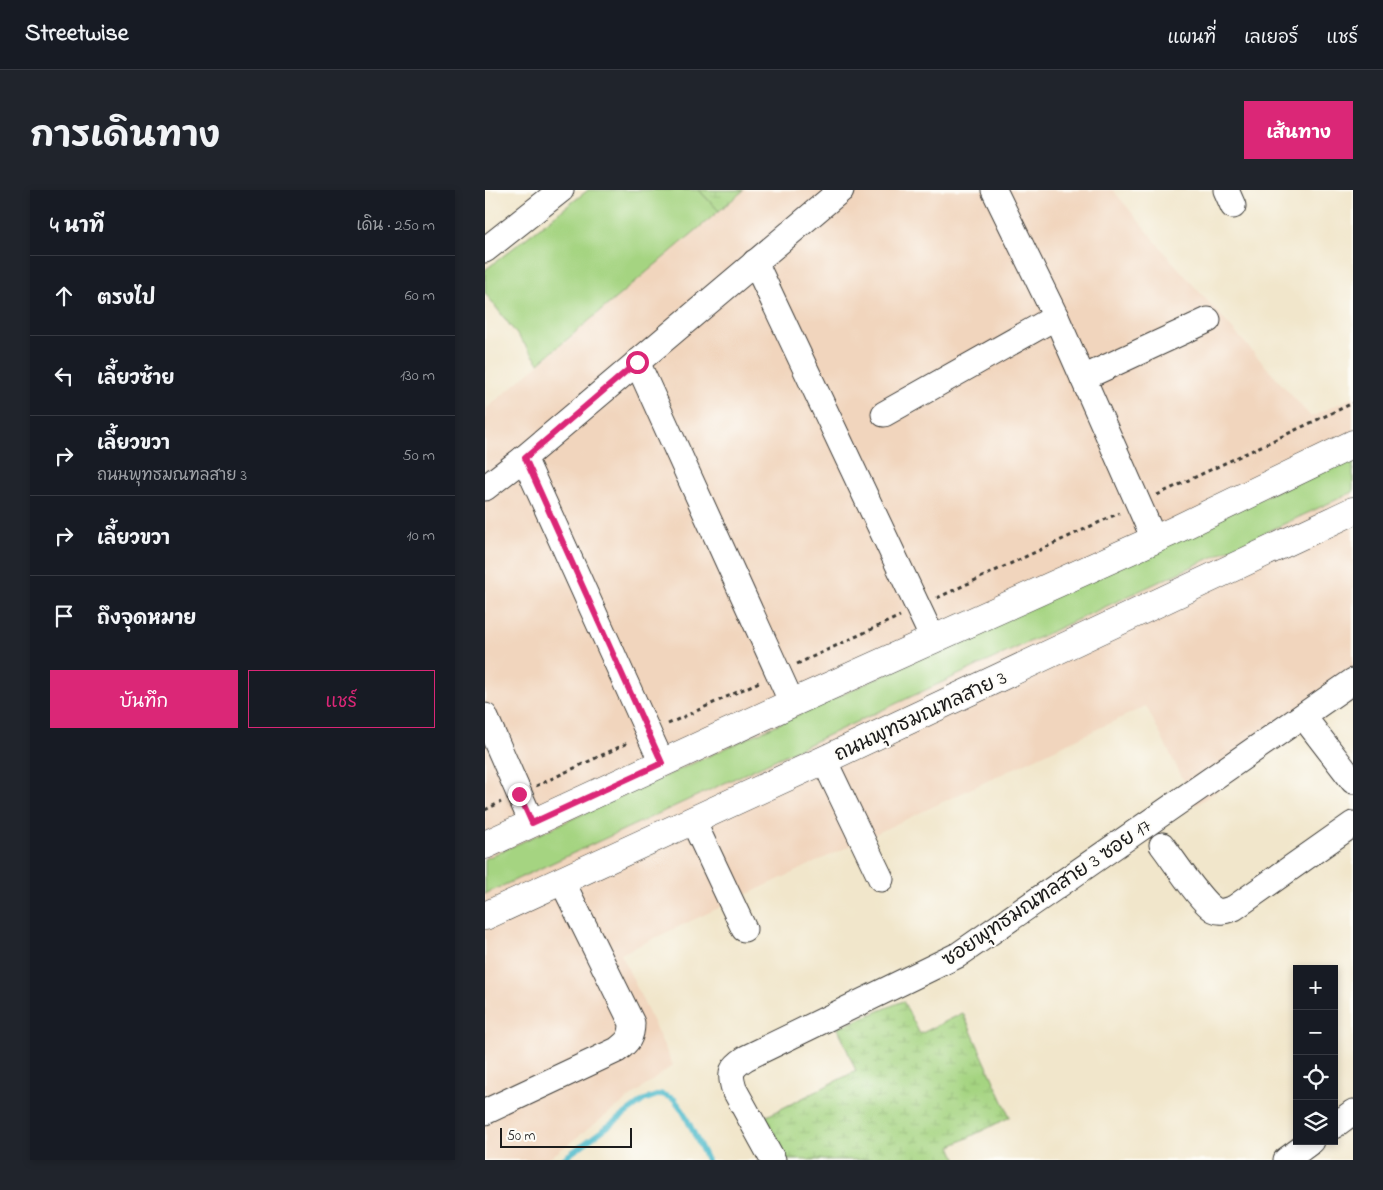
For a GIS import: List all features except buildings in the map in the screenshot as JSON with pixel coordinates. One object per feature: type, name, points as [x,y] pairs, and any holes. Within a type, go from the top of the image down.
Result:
[{"type":"main road","points":[[485,845],[792,702],[1154,539],[1353,444]]},
{"type":"main road","name":"ถนนพุทธมณฑลสาย 3","points":[[485,916],[824,760],[1353,511]]},
{"type":"street","points":[[485,250],[561,190]]},
{"type":"street","points":[[485,488],[525,458],[841,190]]},
{"type":"street","points":[[994,190],[1056,317],[1154,539]]},
{"type":"street","points":[[755,262],[933,639]]},
{"type":"street","points":[[884,414],[1056,317]]},
{"type":"street","points":[[1083,378],[1208,320]]},
{"type":"street","points":[[637,362],[792,702]]},
{"type":"street","points":[[525,458],[662,763]]},
{"type":"street","name":"ซอยพุทธมณฑลสาย 3 ซอย 17","points":[[773,1160],[735,1089],[731,1078],[732,1070],[737,1065],[746,1058],[958,955],[1353,680]]},
{"type":"street","points":[[485,716],[532,823]]},
{"type":"street","points":[[1303,716],[1353,781]]},
{"type":"street","points":[[824,760],[881,879]]},
{"type":"street","points":[[693,821],[745,929]]},
{"type":"street","points":[[1162,845],[1205,902],[1215,910],[1223,912],[1234,908],[1353,824]]},
{"type":"street","points":[[485,1112],[617,1050],[628,1041],[632,1034],[632,1023],[562,881]]},
{"type":"street","points":[[1338,1123],[1353,1112]]},
{"type":"street","points":[[1286,1160],[1307,1145]]},
{"type":"shaded area","points":[[744,190],[1113,190],[1171,260],[1311,417],[1353,397],[1353,698],[1196,805],[1146,706],[621,954],[673,1065],[547,1160],[485,1160],[485,410]]},
{"type":"green space","points":[[588,190],[699,190],[719,211],[539,363],[485,293],[485,270]]},
{"type":"green space","points":[[699,190],[744,190],[719,211]]},
{"type":"green space","points":[[1353,455],[1353,492],[485,894],[485,859],[863,685]]},
{"type":"green space","points":[[903,1001],[920,1034],[963,1013],[1010,1117],[951,1146],[957,1160],[787,1160],[765,1117],[856,1071],[838,1028]]},
{"type":"waterway","points":[[562,1160],[644,1100],[661,1094],[674,1099],[683,1111],[707,1160]]},
{"type":"route","points":[[519,794],[532,823],[662,763],[525,458],[637,362]]}]
